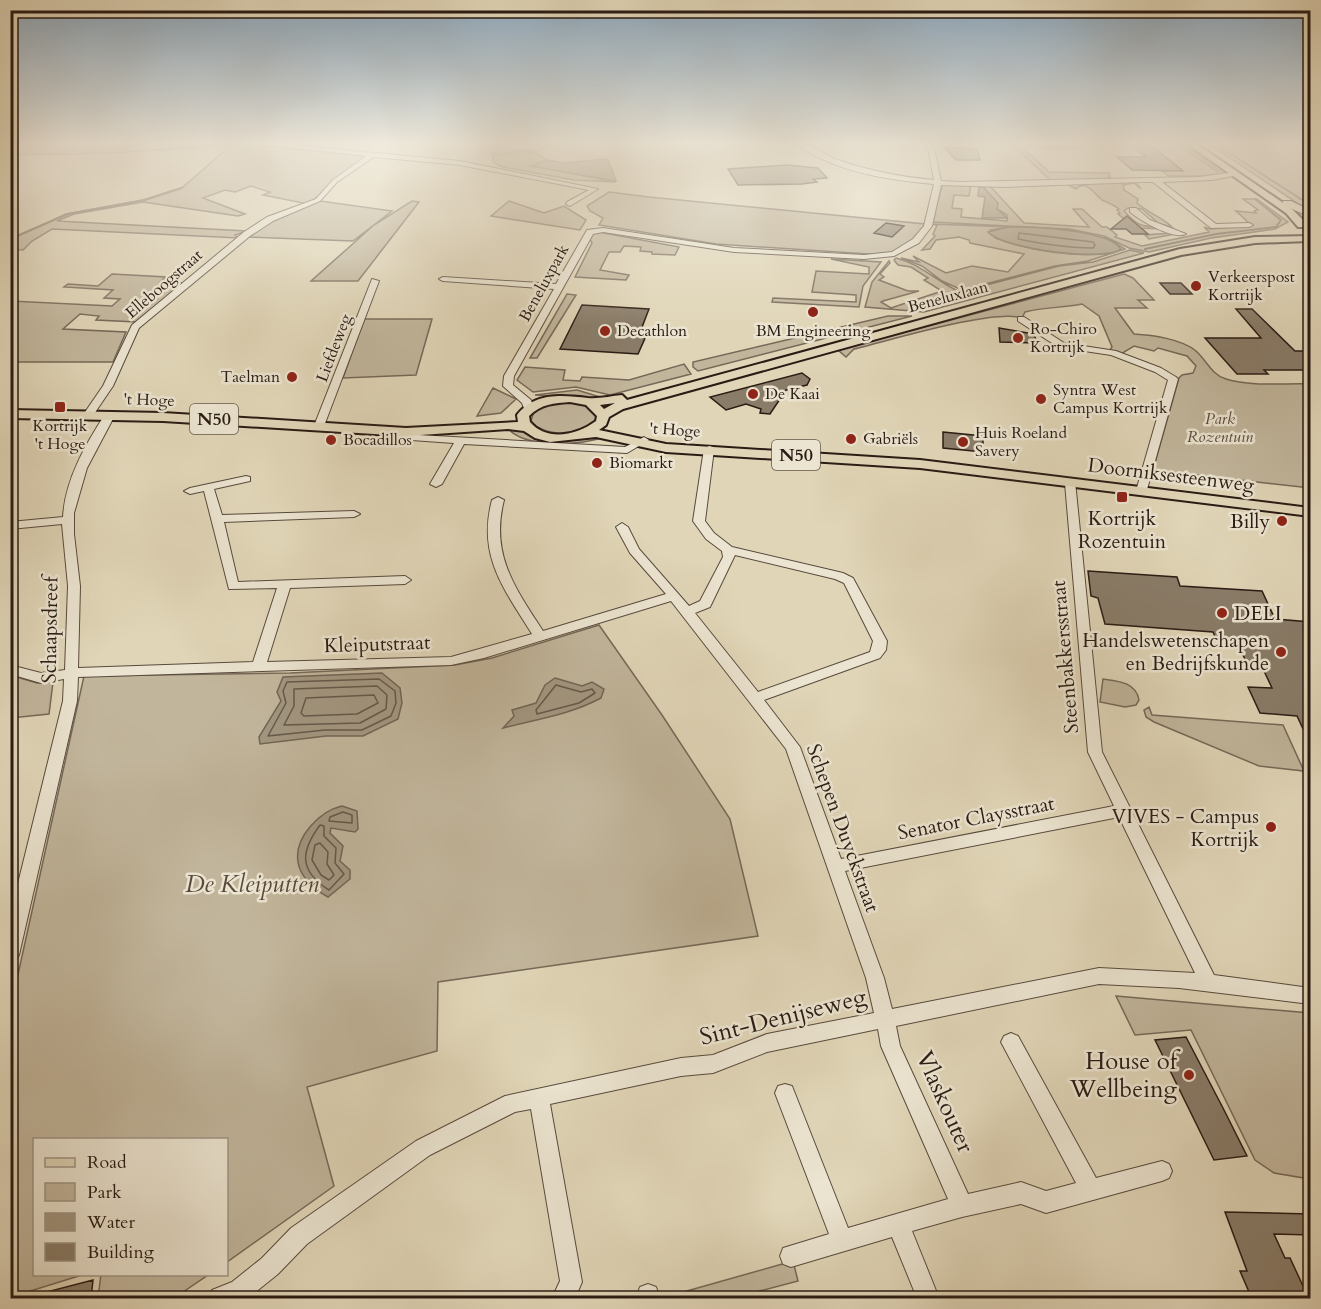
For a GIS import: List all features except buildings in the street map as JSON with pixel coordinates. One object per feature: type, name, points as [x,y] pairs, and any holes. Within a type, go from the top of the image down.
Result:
[{"type":"highway","points":[[1291,204],[1311,214]]},
{"type":"main road","points":[[1279,204],[1305,224]]},
{"type":"main road","points":[[1289,204],[1305,224],[1309,238]]},
{"type":"main road","name":"Beneluxlaan","points":[[590,402],[614,401],[1176,249],[1305,224]]},
{"type":"main road","name":"Beneluxlaan","points":[[602,419],[614,407],[749,368],[1157,258],[1238,242],[1309,238]]},
{"type":"main road","name":"N50","points":[[570,398],[590,402],[602,419],[586,433],[556,437],[538,434],[526,417],[550,400],[570,398]]},
{"type":"main road","name":"'t Hoge","points":[[10,414],[110,415],[319,426],[398,434],[508,425],[526,417]]},
{"type":"main road","name":"'t Hoge","points":[[602,419],[612,430],[641,442]]},
{"type":"main road","name":"'t Hoge","points":[[586,433],[605,434],[677,449],[883,460]]},
{"type":"main road","name":"Doorniksesteenweg","points":[[883,460],[1311,512]]},
{"type":"street","name":"Elleboogstraat","points":[[88,415],[108,386],[135,327],[258,226],[309,204]]},
{"type":"street","name":"Beneluxpark","points":[[509,382],[509,376],[590,233],[598,230],[688,245],[741,250],[864,257],[894,254],[916,241],[926,230],[932,204]]},
{"type":"street","points":[[1186,204],[1214,226],[1249,225]]},
{"type":"street","points":[[1133,210],[1147,222],[1182,234]]},
{"type":"street","points":[[443,279],[560,287]]},
{"type":"street","name":"Liefdeweg","points":[[319,426],[352,346],[375,281]]},
{"type":"street","points":[[1021,319],[1061,345],[1108,352],[1158,370],[1173,379],[1142,491]]},
{"type":"street","points":[[509,382],[533,396],[550,400]]},
{"type":"street","points":[[509,382],[510,390],[526,400],[526,417]]},
{"type":"street","name":"Schaapsdreef","points":[[10,955],[70,701],[73,673],[74,582],[68,520],[72,498],[95,435],[110,415]]},
{"type":"street","name":"'t Hoge","points":[[398,434],[460,441],[627,450],[641,442]]},
{"type":"street","points":[[436,484],[460,441]]},
{"type":"street","points":[[709,449],[699,521],[710,536],[728,550],[839,576],[849,581],[880,641],[879,650],[875,655],[754,699]]},
{"type":"street","points":[[190,491],[246,479]]},
{"type":"street","name":"Steenbakkersstraat","points":[[1071,483],[1093,743],[1208,982]]},
{"type":"street","points":[[208,487],[233,586],[405,580]]},
{"type":"street","points":[[498,500],[492,544],[499,569],[540,636]]},
{"type":"street","points":[[217,519],[354,514]]},
{"type":"street","points":[[10,526],[68,520]]},
{"type":"street","name":"Schepen Duyckstraat","points":[[622,527],[634,550],[687,611],[793,747],[837,866],[875,978],[885,1018]]},
{"type":"street","points":[[687,611],[705,604],[729,557],[728,550]]},
{"type":"street","points":[[258,667],[285,584]]},
{"type":"street","name":"Kleiputstraat","points":[[10,669],[41,678],[73,673],[451,661],[673,596]]},
{"type":"street","name":"Senator Claysstraat","points":[[837,866],[1124,810]]},
{"type":"street","name":"Sint-Denijseweg","points":[[220,1299],[240,1290],[270,1266],[298,1236],[423,1148],[476,1119],[538,1096],[681,1067],[713,1064],[767,1043],[1099,975],[1132,975],[1208,982],[1311,996]]},
{"type":"street","name":"Vlaskouter","points":[[885,1018],[891,1046],[962,1206]]},
{"type":"street","points":[[1011,1042],[1091,1190]]},
{"type":"street","points":[[785,1093],[842,1240]]},
{"type":"street","points":[[538,1096],[571,1282],[563,1299]]},
{"type":"street","points":[[791,1256],[962,1206],[1021,1193],[1046,1202],[1162,1171]]},
{"type":"street","points":[[898,1224],[928,1299]]},
{"type":"green space","points":[[131,204],[74,214],[57,221],[247,231],[235,235],[238,238],[52,229],[32,241],[23,250],[11,249],[11,239],[66,214]]},
{"type":"green space","points":[[157,204],[219,204],[245,214],[238,216]]},
{"type":"green space","points":[[312,204],[342,204],[392,211],[353,241],[246,237],[273,219]]},
{"type":"green space","points":[[407,204],[417,204],[358,281],[311,281],[374,225]]},
{"type":"green space","points":[[505,204],[518,204],[544,213],[564,206],[586,220],[580,230],[491,216]]},
{"type":"green space","points":[[590,204],[721,204],[925,224],[908,244],[884,255],[716,244],[599,225],[603,218],[590,211],[587,206]]},
{"type":"green space","points":[[937,204],[953,204],[952,208],[962,209],[961,217],[1007,221],[1007,215],[997,209],[994,204],[1007,204],[1024,223],[1089,227],[1073,209],[1082,209],[1102,227],[1107,227],[1117,235],[1115,237],[1142,246],[1209,232],[1204,227],[1210,229],[1251,225],[1236,211],[1256,213],[1254,211],[1258,210],[1250,204],[1264,204],[1288,222],[1275,229],[1211,238],[1149,252],[1129,248],[1104,236],[1069,229],[932,222]]},
{"type":"green space","points":[[1111,204],[1138,204],[1172,227],[1152,222],[1156,221],[1142,209],[1128,208],[1124,211],[1143,226],[1167,228],[1175,234],[1149,239],[1145,235],[1173,233],[1168,229],[1135,228],[1118,214],[1119,209]]},
{"type":"green space","points":[[1299,204],[1310,204],[1310,211]]},
{"type":"green space","points":[[931,224],[1062,229],[1095,236],[1048,229],[1008,227],[990,230],[995,238],[1038,250],[1084,255],[1113,253],[1088,261],[1055,266],[962,290],[942,281],[922,266],[901,258],[919,262],[913,256],[946,273],[972,266],[1008,272],[1024,254],[970,243],[969,240],[959,237],[936,240],[930,249],[922,250],[935,236],[933,234],[937,225]]},
{"type":"green space","points":[[605,232],[679,247],[675,255],[652,254],[652,252],[640,251],[641,247],[624,246],[620,252],[609,252],[600,270],[629,275],[626,280],[575,277],[592,243],[590,239],[593,233]]},
{"type":"green space","points":[[1095,236],[1109,239],[1125,249],[1113,253]]},
{"type":"green space","points":[[1130,250],[1144,253],[924,312],[865,307],[872,282],[889,261],[890,263],[880,274],[884,277],[879,280],[908,291],[919,291],[881,302],[891,308],[942,291],[924,280],[928,278],[911,267],[898,265],[894,260],[896,258],[913,264],[960,292],[1059,266],[1093,262]]},
{"type":"green space","points":[[831,259],[881,262],[863,286],[859,307],[772,302],[773,298],[856,302],[856,295],[812,292],[816,271],[869,274],[869,267]]},
{"type":"green space","points":[[112,274],[166,277],[160,282],[182,283],[137,322],[96,320],[99,316],[80,314],[63,329],[126,332],[113,362],[11,362],[11,301],[112,306],[120,299],[104,298],[113,290],[64,287],[68,284],[98,286]]},
{"type":"green space","name":"Park Rozentuin","points":[[1124,274],[1133,278],[1154,300],[1138,300],[1147,308],[1115,308],[1134,334],[1166,338],[1183,343],[1196,351],[1217,374],[1226,379],[1257,384],[1310,384],[1310,488],[1153,470],[1179,378],[1182,375],[1193,373],[1196,366],[1187,356],[1158,348],[1154,351],[1134,346],[1121,354],[1109,351],[1112,347],[1099,316],[1082,304],[1025,312],[1022,318],[1008,316],[966,321],[854,349],[846,357],[838,350]]},
{"type":"green space","points":[[567,294],[576,295],[537,358],[530,358]]},
{"type":"green space","points":[[888,316],[912,316],[698,371],[693,367],[693,362]]},
{"type":"green space","points":[[364,319],[432,319],[416,375],[343,378]]},
{"type":"green space","points":[[684,364],[691,374],[610,395],[576,387],[533,392],[517,380],[525,367],[565,370],[563,380],[580,381],[582,377],[629,380]]},
{"type":"green space","points":[[493,388],[516,399],[501,413],[477,416]]},
{"type":"green space","points":[[577,390],[610,400],[535,395]]},
{"type":"green space","points":[[568,401],[586,405],[596,413],[595,421],[580,431],[558,433],[537,427],[531,421],[534,411],[548,404]]},
{"type":"green space","points":[[507,427],[517,427],[531,434],[606,436],[583,442],[554,444],[526,439]]},
{"type":"green space","name":"De Kleiputten","points":[[599,625],[662,715],[730,819],[758,936],[438,982],[437,1051],[307,1087],[334,1186],[228,1261],[228,1138],[33,1138],[33,1276],[79,1276],[11,1297],[11,1006],[84,676],[290,673],[455,665],[492,658]]},
{"type":"green space","points":[[10,675],[37,683],[53,682],[49,714],[11,718]]},
{"type":"green space","points":[[1103,679],[1120,682],[1134,689],[1139,700],[1136,705],[1125,707],[1100,702]]},
{"type":"green space","points":[[1149,707],[1152,715],[1283,725],[1304,771],[1259,766],[1154,722],[1146,717],[1144,710]]},
{"type":"green space","points":[[1116,996],[1310,1013],[1310,1179],[1274,1173],[1255,1160],[1191,1030],[1135,1035]]},
{"type":"green space","points":[[793,1261],[798,1281],[733,1298],[662,1298]]},
{"type":"green space","points":[[101,1276],[207,1276],[174,1298],[98,1298]]},
{"type":"water","points":[[984,204],[998,204],[997,209],[1007,218],[982,218]]},
{"type":"water","points":[[1009,227],[1085,233],[1113,242],[1121,249],[1111,253],[1095,254],[1053,252],[1013,244],[988,232]]},
{"type":"water","points":[[382,673],[400,688],[402,703],[398,719],[363,736],[326,736],[260,744],[259,737],[281,701],[277,692],[283,677]]},
{"type":"water","points":[[555,678],[582,686],[592,682],[604,689],[601,698],[577,709],[503,728],[514,716],[512,710],[536,703],[545,685]]},
{"type":"water","points":[[342,806],[357,811],[358,829],[355,832],[331,828],[330,833],[343,846],[340,861],[350,870],[350,879],[328,897],[313,887],[305,878],[299,868],[298,853],[300,843],[310,826],[325,813]]},
{"type":"waterway","points":[[10,239],[68,214],[123,204]]},
{"type":"waterway","points":[[1145,249],[1216,234],[1276,227],[1281,220],[1261,204]]},
{"type":"place","name":"Verkeerspost Kortrijk","points":[[1196,286]]},
{"type":"place","name":"BM Engineering","points":[[813,312]]},
{"type":"place","name":"Decathlon","points":[[605,331]]},
{"type":"place","name":"Ro-Chiro Kortrijk","points":[[1018,338]]},
{"type":"place","name":"Taelman","points":[[292,377]]},
{"type":"place","name":"De Kaai","points":[[753,394]]},
{"type":"place","name":"Syntra West Campus Kortrijk","points":[[1041,399]]},
{"type":"place","name":"Kortrijk 't Hoge","points":[[60,407]]},
{"type":"place","name":"Gabriëls","points":[[851,439]]},
{"type":"place","name":"Bocadillos","points":[[331,440]]},
{"type":"place","name":"Huis Roeland Savery","points":[[963,442]]},
{"type":"place","name":"Biomarkt","points":[[597,463]]},
{"type":"place","name":"Kortrijk Rozentuin","points":[[1122,497]]},
{"type":"place","name":"Billy","points":[[1282,521]]},
{"type":"place","name":"DELI","points":[[1222,613]]},
{"type":"place","name":"Handelswetenschapen en Bedrijfskunde","points":[[1281,652]]},
{"type":"place","name":"VIVES - Campus Kortrijk","points":[[1271,827]]},
{"type":"place","name":"House of Wellbeing","points":[[1189,1075]]}]
